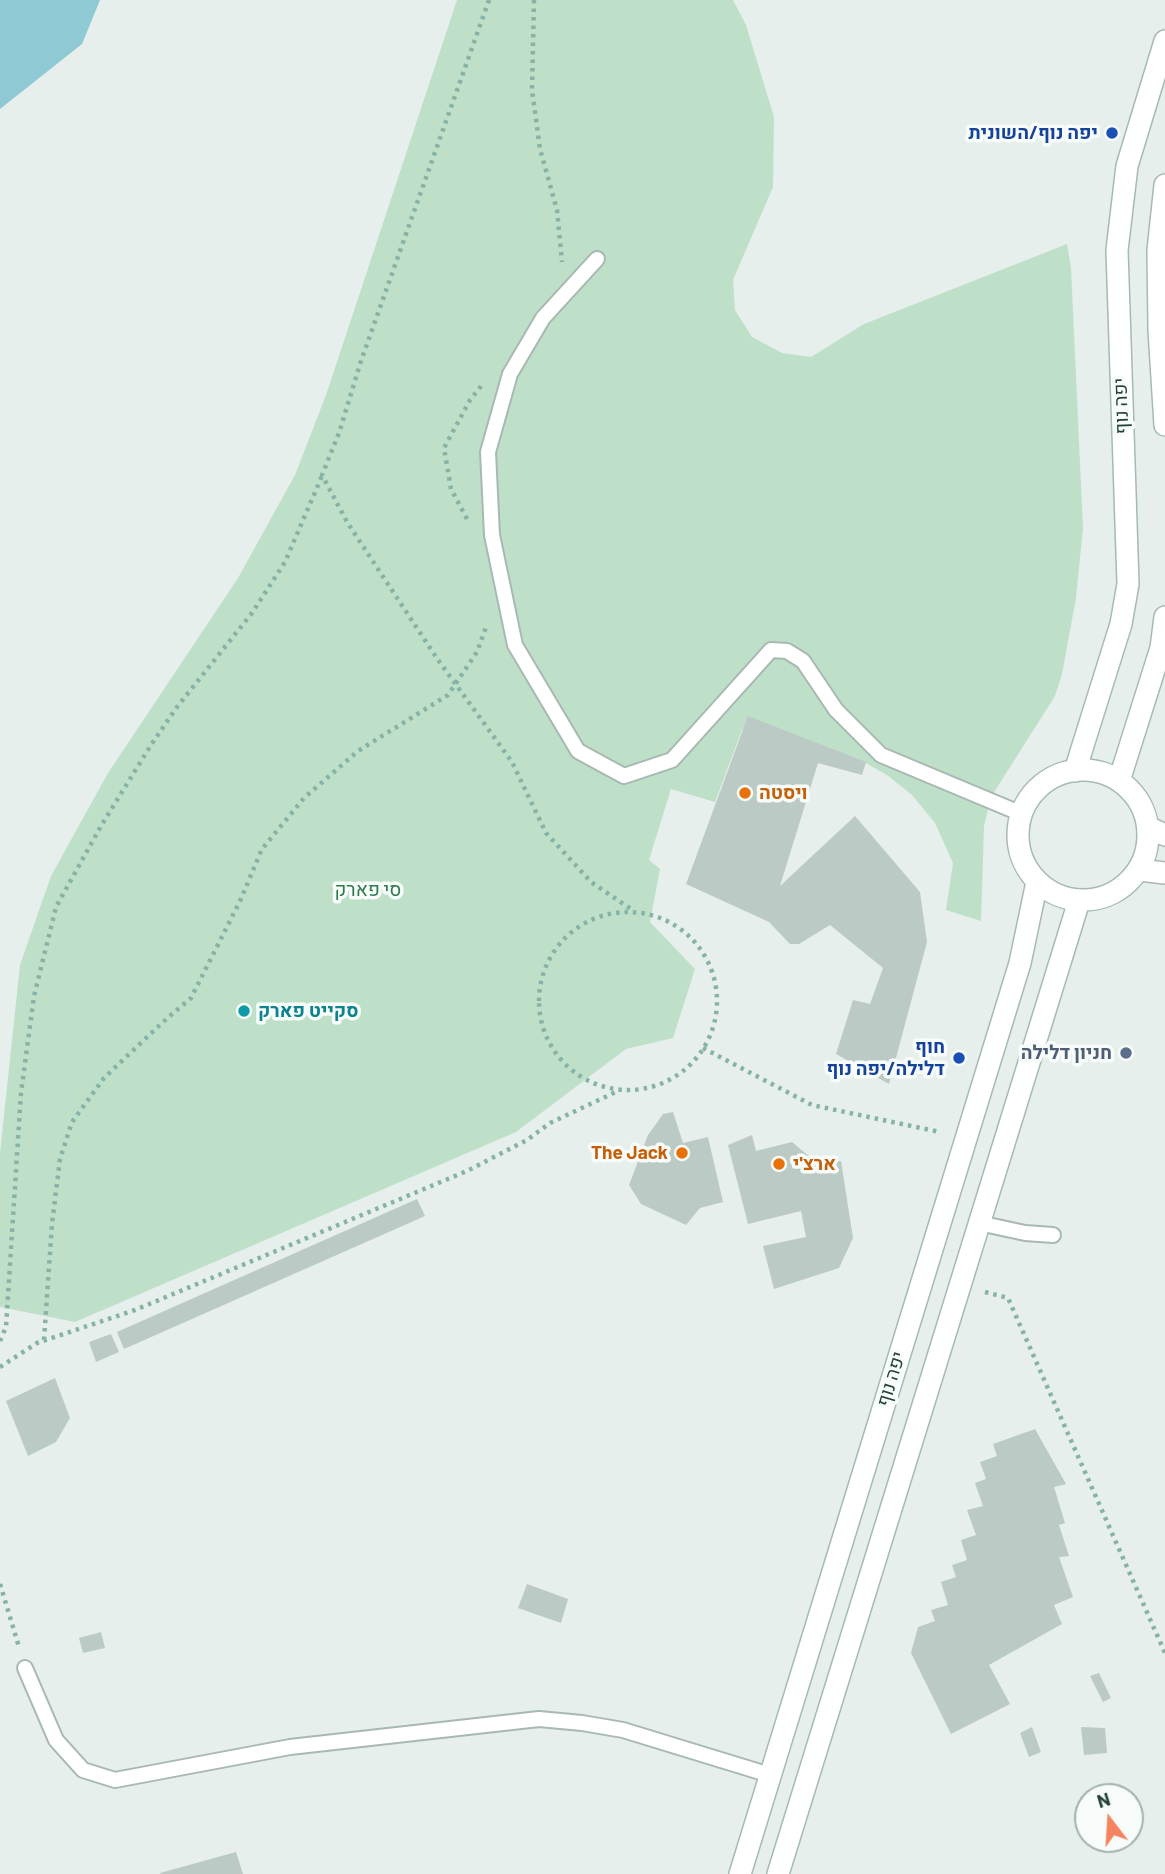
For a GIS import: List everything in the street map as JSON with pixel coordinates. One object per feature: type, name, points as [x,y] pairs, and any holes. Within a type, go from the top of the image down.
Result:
[{"type":"main road","name":"יפה נוף","points":[[1075,771],[1121,624],[1128,584],[1117,250],[1126,166],[1165,41]]},
{"type":"main road","points":[[1165,185],[1158,263],[1165,425]]},
{"type":"main road","points":[[1119,781],[1161,649],[1165,617]]},
{"type":"main road","points":[[1075,771],[1090,771],[1119,781],[1133,793],[1156,831],[1147,846],[1140,870],[1116,891],[1098,898],[1079,901],[1049,891],[1037,882],[1025,865],[1018,845],[1019,824],[1025,805],[1038,788],[1055,776],[1075,771]]},
{"type":"main road","points":[[1140,870],[1165,873]]},
{"type":"main road","name":"יפה נוף","points":[[740,1874],[1020,962],[1037,882]]},
{"type":"main road","name":"יפה נוף","points":[[778,1874],[1079,901]]},
{"type":"lane","points":[[597,259],[543,318],[510,374],[488,452],[492,536],[515,645],[578,751],[624,776],[672,760],[771,650],[787,651],[803,661],[836,710],[881,755],[1022,814]]},
{"type":"lane","points":[[979,1223],[1025,1233],[1053,1235]]},
{"type":"lane","points":[[25,1668],[56,1741],[83,1770],[115,1780],[290,1747],[539,1719],[623,1730],[770,1775]]},
{"type":"path","points":[[0,1341],[6,1327],[22,1093],[34,996],[56,907],[151,745],[252,613],[285,562],[339,433],[360,362],[489,0]]},
{"type":"path","points":[[534,0],[531,90],[540,149],[557,210],[563,265]]},
{"type":"path","points":[[470,524],[451,489],[444,449],[470,400],[486,380]]},
{"type":"path","points":[[322,475],[347,522],[512,762],[546,832],[591,883],[634,911],[673,924],[690,936],[708,960],[717,990],[715,1021],[703,1048],[688,1067],[668,1081],[645,1088],[621,1090],[593,1083],[569,1069],[551,1048],[540,1022],[538,994],[544,967],[559,943],[580,925],[606,914],[634,911]]},
{"type":"path","points":[[44,1340],[52,1224],[60,1160],[72,1122],[104,1078],[163,1021],[191,999],[240,901],[262,849],[304,798],[358,751],[448,695],[477,652],[491,615]]},
{"type":"path","points":[[703,1048],[812,1105],[965,1137]]},
{"type":"path","points":[[0,1367],[44,1340],[135,1310],[467,1171],[527,1140],[550,1123],[621,1090]]},
{"type":"path","points":[[960,1286],[1007,1298],[1165,1653]]},
{"type":"path","points":[[0,1584],[25,1668]]},
{"type":"green space","name":"סי פארק","points":[[457,0],[733,0],[746,25],[774,117],[773,187],[733,280],[735,310],[752,337],[782,353],[811,357],[864,324],[1067,244],[1071,268],[1083,528],[1076,598],[1062,674],[1055,696],[991,797],[984,826],[981,921],[946,910],[953,863],[935,823],[912,795],[887,775],[864,762],[754,722],[742,730],[715,802],[671,789],[649,860],[660,869],[650,922],[695,969],[673,1038],[626,1049],[516,1132],[75,1322],[0,1307],[0,1153],[20,965],[51,876],[108,773],[238,578],[295,475],[326,395]]},
{"type":"water","points":[[0,0],[100,0],[82,44],[0,109]]},
{"type":"building","points":[[748,716],[866,762],[862,775],[818,763],[780,886],[855,816],[920,892],[927,942],[889,1084],[836,1054],[853,1000],[870,1004],[883,968],[830,925],[799,944],[790,944],[769,922],[686,884]]},
{"type":"building","points":[[673,1112],[683,1143],[708,1137],[723,1202],[700,1208],[686,1225],[641,1204],[629,1185],[648,1135],[663,1114]]},
{"type":"building","points":[[752,1135],[756,1151],[792,1142],[817,1163],[841,1161],[853,1238],[839,1268],[774,1289],[763,1246],[806,1237],[801,1211],[748,1224],[728,1145]]},
{"type":"building","points":[[417,1199],[425,1216],[124,1349],[117,1332]]},
{"type":"building","points":[[111,1334],[119,1352],[96,1362],[89,1342]]},
{"type":"building","points":[[55,1378],[70,1418],[56,1442],[28,1456],[6,1401]]},
{"type":"building","points":[[1035,1429],[1066,1484],[1054,1487],[1065,1523],[1059,1525],[1069,1556],[1059,1557],[1073,1597],[1054,1605],[1062,1624],[989,1665],[1010,1704],[951,1734],[911,1653],[918,1627],[935,1621],[931,1610],[948,1605],[941,1582],[956,1577],[952,1565],[967,1560],[961,1540],[976,1535],[967,1510],[983,1506],[975,1483],[986,1479],[980,1462],[997,1456],[993,1444]]},
{"type":"building","points":[[527,1584],[568,1599],[561,1623],[518,1608]]},
{"type":"building","points":[[101,1632],[105,1648],[83,1653],[79,1638]]},
{"type":"building","points":[[1099,1673],[1111,1698],[1103,1702],[1090,1676]]},
{"type":"building","points":[[1032,1727],[1041,1752],[1029,1757],[1020,1733]]},
{"type":"building","points":[[1081,1727],[1105,1728],[1107,1753],[1084,1755]]},
{"type":"building","points":[[236,1852],[243,1874],[160,1874],[160,1873]]},
{"type":"place","name":"יפה נוף/השונית","points":[[1112,133]]},
{"type":"place","name":"ויסטה","points":[[745,793]]},
{"type":"place","name":"סקייט פארק","points":[[244,1011]]},
{"type":"place","name":"חניון דלילה","points":[[1126,1053]]},
{"type":"place","name":"חוף דלילה/יפה נוף","points":[[959,1058]]},
{"type":"place","name":"The Jack","points":[[682,1153]]},
{"type":"place","name":"ארצ'י","points":[[779,1164]]}]
